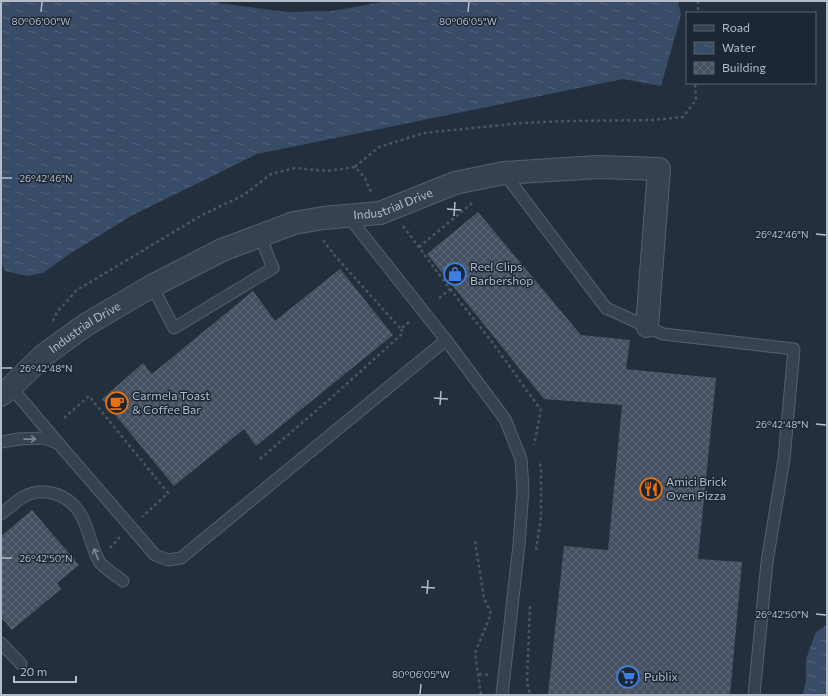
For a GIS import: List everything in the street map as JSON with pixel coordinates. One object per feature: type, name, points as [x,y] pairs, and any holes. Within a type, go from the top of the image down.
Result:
[{"type":"street","name":"Industrial Drive","points":[[1,408],[4,385],[86,324],[152,286],[222,250],[294,223],[314,219],[380,213],[455,183],[496,175],[598,167],[659,168],[647,326]]},
{"type":"lane","points":[[496,175],[606,308],[663,334],[794,349],[784,459],[767,562],[754,695]]},
{"type":"lane","points":[[348,216],[446,340],[505,419],[521,459],[523,489],[502,695]]},
{"type":"lane","points":[[152,286],[174,328],[273,268],[260,236]]},
{"type":"lane","points":[[4,385],[155,555],[168,560],[181,558],[446,340]]},
{"type":"lane","points":[[1,442],[19,439],[44,438],[58,444]]},
{"type":"lane","points":[[1,514],[24,497],[36,492],[50,492],[63,496],[74,504],[81,515],[100,563],[123,581]]},
{"type":"lane","points":[[1,643],[21,664]]},
{"type":"path","points":[[698,1],[698,12]]},
{"type":"path","points":[[52,324],[57,312],[77,290],[202,215],[244,195],[271,174],[295,168],[327,171],[354,167],[379,147],[424,133],[522,123],[653,120],[683,116],[696,100],[695,84]]},
{"type":"path","points":[[354,167],[365,178],[373,198]]},
{"type":"path","points":[[419,247],[471,204],[496,175]]},
{"type":"path","points":[[260,459],[403,333],[336,257],[316,231],[314,219]]},
{"type":"path","points":[[401,223],[492,342],[541,410],[534,445],[535,450]]},
{"type":"path","points":[[437,300],[450,289]]},
{"type":"path","points":[[401,329],[410,321]]},
{"type":"path","points":[[64,418],[89,396],[168,493],[141,517]]},
{"type":"path","points":[[537,456],[541,468]]},
{"type":"path","points":[[108,550],[120,537]]},
{"type":"path","points":[[475,541],[484,598],[491,614],[475,653],[481,695]]},
{"type":"path","points":[[530,599],[527,682],[530,695]]},
{"type":"path","points":[[478,674],[494,675]]},
{"type":"water","points":[[1,1],[216,1],[219,3],[287,12],[332,11],[388,1],[678,1],[681,15],[661,86],[623,79],[257,154],[131,216],[71,253],[43,273],[27,276],[5,271],[1,262]]},
{"type":"water","points":[[827,625],[827,695],[803,695],[806,680],[806,659],[816,632]]},
{"type":"building","points":[[478,212],[581,335],[630,340],[626,369],[716,378],[698,559],[742,562],[730,695],[548,695],[564,546],[608,550],[622,405],[544,399],[427,254]]},
{"type":"building","points":[[340,269],[393,335],[256,446],[244,429],[174,486],[102,399],[143,363],[152,374],[253,291],[275,321]]},
{"type":"building","points":[[32,510],[79,565],[57,583],[61,589],[12,630],[1,617],[1,536]]},
{"type":"place","name":"Reel Clips Barbershop","points":[[455,274]]},
{"type":"place","name":"Carmela Toast & Coffee Bar","points":[[117,403]]},
{"type":"place","name":"Amici Brick Oven Pizza","points":[[651,489]]},
{"type":"place","name":"Publix","points":[[628,677]]}]
